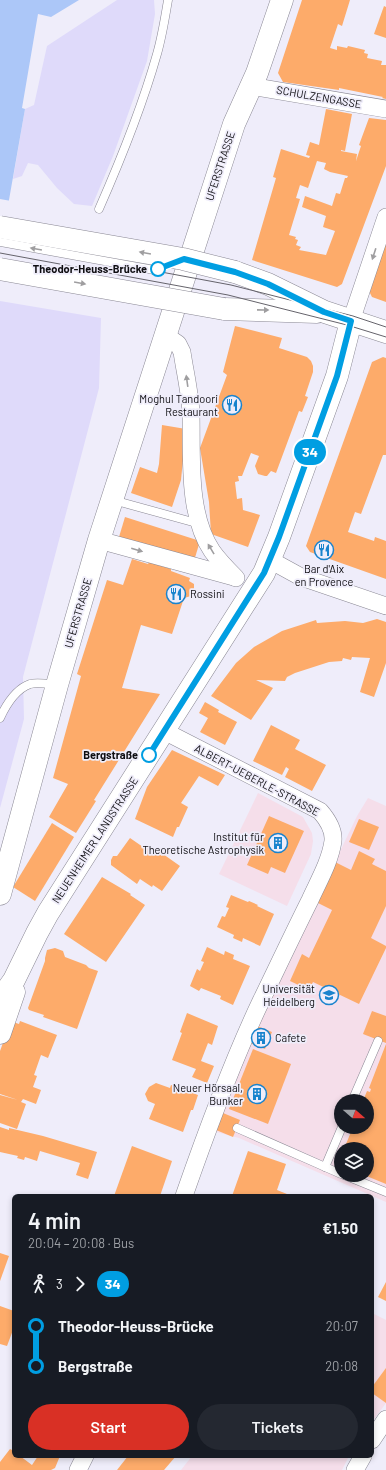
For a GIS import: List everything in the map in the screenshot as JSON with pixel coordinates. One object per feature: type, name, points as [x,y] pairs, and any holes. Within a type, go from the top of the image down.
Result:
[{"type":"main road","name":"UFERSTRASSE","points":[[0,894],[57,685],[99,540],[234,124],[264,54],[282,0]]},
{"type":"main road","points":[[0,226],[184,259],[235,272],[268,284],[324,312],[386,332]]},
{"type":"main road","points":[[0,269],[224,309],[324,312]]},
{"type":"main road","name":"NEUENHEIMER LANDSTRASSE","points":[[0,1006],[48,913],[164,731],[245,583],[264,573],[337,376],[351,321]]},
{"type":"main road","name":"NEUENHEIMER LANDSTRASSE","points":[[0,1033],[12,1000],[14,980]]},
{"type":"street","name":"SCHULZENGASSE","points":[[251,86],[386,109]]},
{"type":"street","points":[[351,321],[386,217]]},
{"type":"street","points":[[165,335],[178,344],[182,352],[191,411],[192,483],[200,525],[211,550],[221,563],[245,583]]},
{"type":"street","points":[[99,540],[245,583]]},
{"type":"street","points":[[270,560],[293,573],[325,586],[386,606]]},
{"type":"street","name":"ALBERT-UEBERLE-STRASSE","points":[[164,731],[320,812],[327,819],[332,830],[333,840],[330,853],[320,879],[260,1003],[185,1194]]},
{"type":"street","points":[[374,1437],[386,1419]]},
{"type":"street","points":[[78,1470],[84,1458]]},
{"type":"street","points":[[355,1470],[362,1458]]},
{"type":"lane","points":[[98,209],[121,159],[147,86],[158,53],[168,0]]},
{"type":"lane","points":[[0,242],[154,270],[184,259]]},
{"type":"lane","points":[[113,500],[200,525]]},
{"type":"lane","points":[[0,718],[12,698],[30,684],[38,683],[57,685]]},
{"type":"lane","points":[[355,1094],[378,1041]]},
{"type":"lane","points":[[237,1128],[334,1171]]},
{"type":"lane","points":[[325,1167],[339,1134]]},
{"type":"lane","points":[[361,1182],[386,1192]]},
{"type":"shaded area","points":[[117,0],[154,0],[155,14],[147,61],[113,156],[92,206],[74,204],[57,188],[38,165],[28,163],[22,176],[13,179],[25,109],[34,105],[47,46]]},
{"type":"shaded area","points":[[0,301],[101,318],[99,388],[23,677],[24,719],[0,808]]},
{"type":"shaded area","points":[[258,793],[303,817],[312,833],[313,841],[311,854],[287,906],[219,874]]},
{"type":"shaded area","name":"Universität Heidelberg","points":[[368,798],[386,806],[386,1202],[374,1197],[374,1194],[368,1194],[340,1182],[374,1182],[374,1142],[334,1142],[334,1179],[239,1138],[216,1132],[250,1043],[357,816]]},
{"type":"shaded area","points":[[374,1314],[386,1320],[386,1403],[374,1419]]},
{"type":"shaded area","points":[[190,1458],[348,1458],[342,1470],[181,1470]]},
{"type":"water","points":[[0,0],[79,0],[51,17],[38,14],[22,108],[25,109],[0,251]]},
{"type":"pier","points":[[0,199],[11,201],[2,252],[0,253]]},
{"type":"building","points":[[302,0],[350,0],[342,26],[338,24],[330,48],[337,50],[337,46],[347,48],[348,46],[365,50],[364,53],[368,54],[367,58],[382,61],[381,65],[386,65],[386,99],[382,98],[383,97],[339,88],[339,90],[283,82],[278,73]]},
{"type":"building","points":[[384,6],[386,7],[386,38],[374,34]]},
{"type":"building","points":[[326,109],[352,114],[345,151],[341,151],[357,154],[356,161],[361,146],[359,145],[369,118],[386,120],[386,166],[342,284],[337,287],[252,260],[276,178],[273,177],[281,149],[309,158],[310,156],[306,155],[310,142],[319,145]],"holes":[[[317,161],[326,163],[324,169],[348,176],[345,178],[340,194],[336,193],[332,206],[305,196],[302,207],[326,216],[323,227],[335,231],[326,255],[299,250],[301,247],[296,245],[298,240],[295,239],[296,237],[289,235],[300,199],[296,198],[300,185],[308,188]]]},
{"type":"building","points":[[386,241],[386,302],[372,297],[368,289]]},
{"type":"building","points":[[235,326],[282,338],[279,348],[307,357],[313,366],[313,372],[305,396],[308,397],[302,412],[299,411],[276,473],[271,471],[267,476],[258,474],[255,466],[259,456],[251,453],[242,476],[238,476],[239,481],[235,482],[237,499],[242,498],[243,510],[260,515],[248,547],[211,534],[209,502],[200,448],[227,375],[223,372]]},
{"type":"building","points":[[383,357],[386,358],[386,455],[383,455],[361,514],[355,512],[348,532],[374,541],[375,537],[386,541],[386,579],[310,552],[306,546],[372,362]]},
{"type":"building","points":[[162,425],[186,429],[181,480],[172,507],[131,493],[140,467],[157,473]]},
{"type":"building","points":[[125,517],[200,541],[194,561],[119,537]]},
{"type":"building","points":[[132,559],[148,564],[149,562],[171,569],[171,571],[190,578],[189,581],[194,584],[194,592],[191,596],[184,598],[172,634],[141,625],[122,688],[160,694],[94,800],[96,801],[76,833],[49,817],[68,784],[53,778],[81,676],[77,674],[107,580],[123,585]]},
{"type":"building","points":[[377,619],[386,622],[386,663],[374,697],[360,692],[370,658],[352,657],[351,660],[343,658],[342,661],[329,662],[295,673],[287,677],[285,681],[256,680],[273,688],[251,720],[211,696],[236,663],[254,647],[282,631],[316,620],[317,623],[345,621],[363,623]]},
{"type":"building","points":[[205,702],[219,710],[218,712],[237,722],[225,745],[200,732],[208,718],[199,713]]},
{"type":"building","points":[[271,725],[300,740],[295,749],[326,765],[312,791],[285,777],[289,769],[286,767],[282,775],[253,761]]},
{"type":"building","points":[[172,750],[225,775],[218,786],[199,776],[181,803],[188,807],[173,837],[135,819],[147,787]]},
{"type":"building","name":"Institut für Theoretische Astrophysik","points":[[269,816],[304,831],[285,873],[271,867],[268,874],[247,865]]},
{"type":"building","points":[[359,819],[379,827],[369,850],[349,842]]},
{"type":"building","points":[[52,823],[74,837],[35,901],[13,887]]},
{"type":"building","points":[[130,838],[143,847],[145,845],[162,856],[163,854],[180,866],[162,891],[153,885],[152,887],[140,879],[137,884],[111,865],[113,856],[117,856]]},
{"type":"building","points":[[359,851],[375,859],[372,864],[386,871],[386,906],[371,938],[386,946],[386,948],[359,1004],[313,982],[309,990],[290,981],[302,954],[309,958],[332,910],[316,902],[335,862],[351,870]]},
{"type":"building","points":[[102,877],[131,894],[130,895],[145,905],[106,962],[64,934]]},
{"type":"building","points":[[231,895],[248,902],[249,901],[274,914],[260,946],[243,938],[242,942],[233,938],[234,935],[217,927],[222,916],[225,917],[229,908],[226,907]]},
{"type":"building","points":[[207,947],[224,955],[225,951],[234,955],[233,959],[250,966],[233,1005],[220,999],[221,996],[201,988],[199,991],[190,986],[197,969],[200,971],[204,962],[201,961]]},
{"type":"building","points":[[55,948],[63,951],[65,957],[98,971],[77,1029],[43,1017],[44,1015],[29,1010],[28,1008],[45,961],[47,950]]},
{"type":"building","points":[[372,1011],[386,1016],[386,1043],[363,1034]]},
{"type":"building","points":[[187,1013],[218,1026],[212,1045],[208,1043],[201,1061],[214,1066],[207,1083],[192,1077],[196,1069],[172,1060],[182,1033],[180,1032]]},
{"type":"building","points":[[20,1021],[57,1035],[48,1058],[41,1055],[34,1075],[37,1076],[33,1087],[41,1090],[36,1104],[23,1099],[21,1102],[26,1104],[17,1129],[0,1123],[0,1095],[18,1100],[0,1094],[0,1051],[7,1032],[13,1022],[19,1024]]},
{"type":"building","name":"Cafete","points":[[257,1026],[272,1032],[265,1049],[250,1043]]},
{"type":"building","points":[[386,1044],[386,1184],[374,1179],[374,1142],[347,1142],[350,1134],[374,1134],[374,1094],[366,1094],[367,1091],[370,1092],[371,1089],[369,1088]]},
{"type":"building","name":"Neuer Hörsaal, Bunker","points":[[253,1049],[291,1064],[268,1124],[229,1109]]},
{"type":"building","points":[[156,1083],[170,1088],[171,1085],[177,1087],[178,1084],[191,1090],[190,1092],[198,1095],[183,1132],[149,1119],[155,1104],[148,1101],[145,1094],[149,1087]]},
{"type":"building","points":[[223,1113],[240,1120],[233,1137],[216,1130]]},
{"type":"building","points":[[0,1127],[43,1136],[97,1152],[88,1179],[76,1175],[80,1163],[40,1151],[37,1161],[25,1157],[24,1160],[17,1158],[18,1156],[0,1152]]},
{"type":"building","points":[[132,1146],[172,1161],[161,1194],[115,1194]]},
{"type":"building","points":[[248,1151],[286,1164],[277,1190],[287,1194],[233,1194]]},
{"type":"building","points":[[0,1253],[9,1256],[0,1281]]},
{"type":"building","points":[[386,1282],[386,1301],[378,1297]]},
{"type":"building","points":[[0,1306],[12,1310],[12,1333],[7,1346],[0,1344]]},
{"type":"building","points":[[386,1368],[386,1403],[374,1394],[374,1384]]},
{"type":"building","points":[[10,1449],[12,1450],[12,1458],[23,1458],[32,1465],[37,1458],[59,1458],[55,1468],[51,1470],[0,1470],[0,1462]]},
{"type":"building","points":[[126,1458],[174,1458],[164,1470],[117,1470]]},
{"type":"tram line","points":[[0,242],[231,285],[353,316],[386,327]]},
{"type":"tram line","points":[[0,253],[228,295],[347,325],[386,337]]},
{"type":"bus line","name":"34","points":[[149,755],[264,573],[279,537],[337,376],[351,321],[324,312],[268,284],[235,272],[184,259],[158,269]]},
{"type":"place","name":"Theodor-Heuss-Brücke","points":[[158,269]]},
{"type":"place","name":"Moghul Tandoori Restaurant","points":[[232,405]]},
{"type":"place","name":"Bar d'Aix en Provence","points":[[324,550]]},
{"type":"place","name":"Rossini","points":[[176,594]]},
{"type":"place","name":"Bergstraße","points":[[149,755]]},
{"type":"place","name":"Institut für Theoretische Astrophysik","points":[[278,843]]},
{"type":"place","name":"Universität Heidelberg","points":[[329,995]]},
{"type":"place","name":"Cafete","points":[[261,1038]]},
{"type":"place","name":"Neuer Hörsaal, Bunker","points":[[257,1094]]}]
